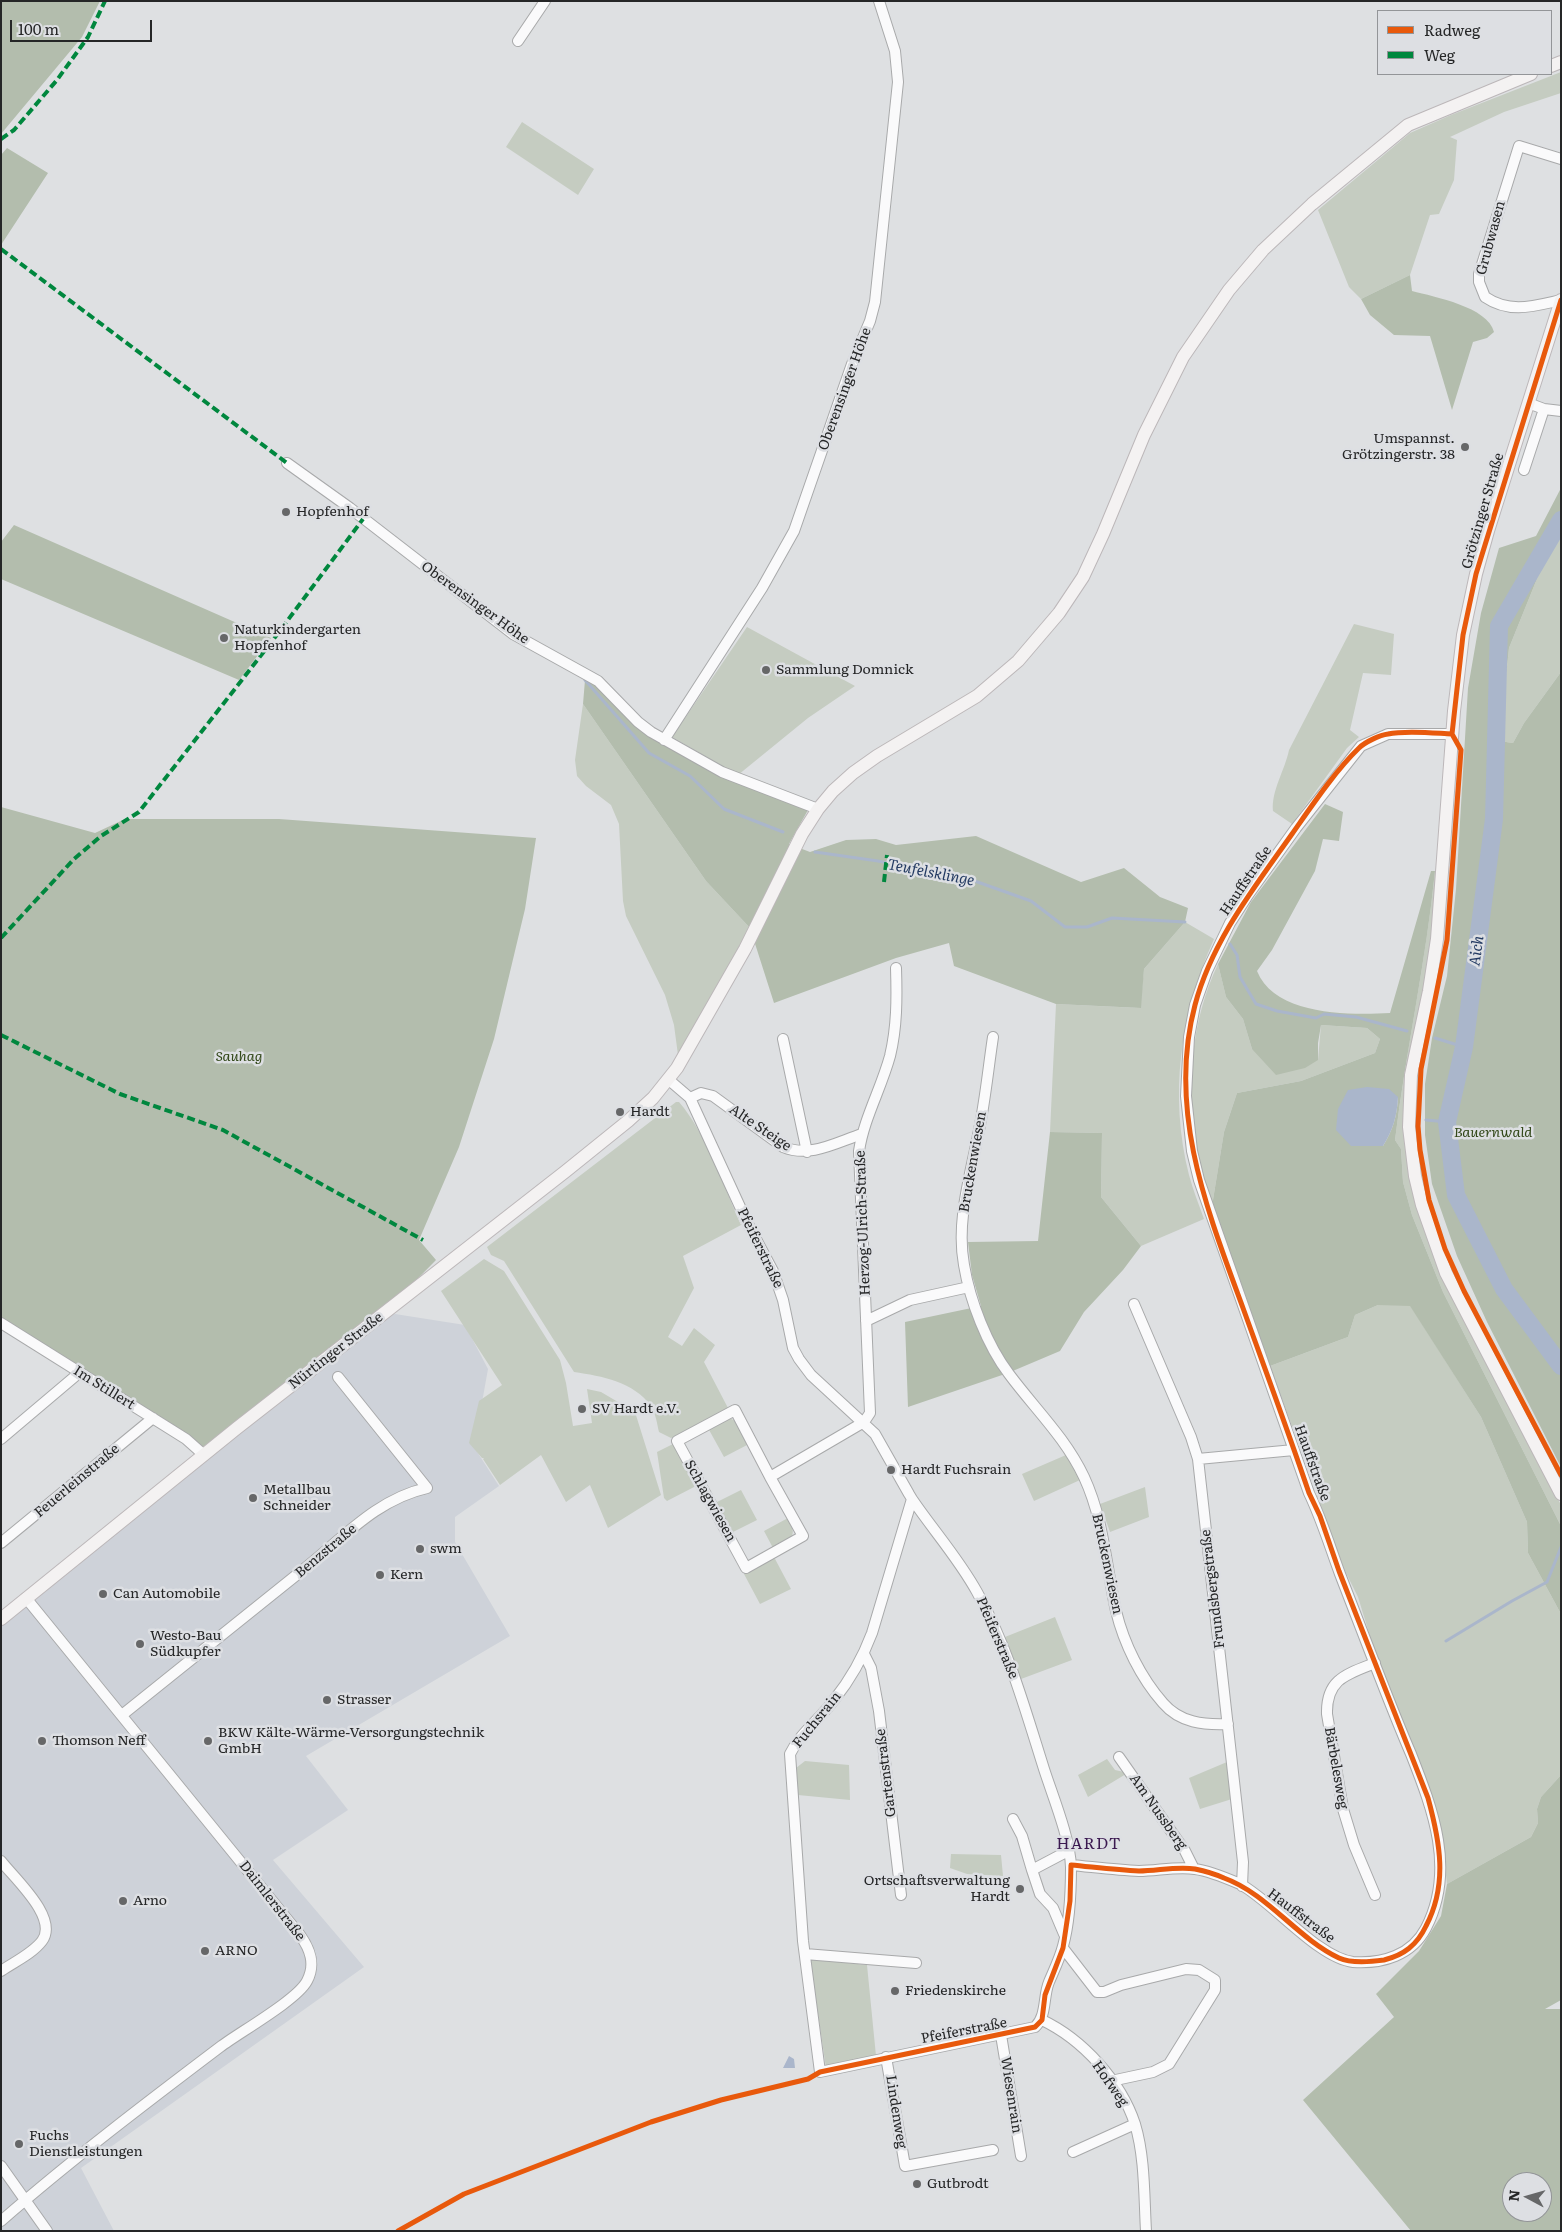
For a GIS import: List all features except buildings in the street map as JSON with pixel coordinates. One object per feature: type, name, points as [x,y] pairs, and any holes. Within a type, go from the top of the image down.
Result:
[{"type":"main road","name":"Nürtinger Straße","points":[[1,1619],[204,1454],[628,1121],[669,1080],[724,988],[798,841],[818,809],[833,791],[853,773],[977,696],[1018,661],[1040,637],[1083,577],[1148,427],[1183,357],[1229,290],[1263,250],[1312,204],[1408,125],[1529,75]]},
{"type":"main road","name":"Grötzinger Straße","points":[[1561,300],[1488,531],[1468,606],[1459,663],[1452,734],[1437,939],[1429,991],[1411,1075],[1409,1127],[1415,1176],[1431,1235],[1446,1273],[1533,1436],[1561,1494]]},
{"type":"street","points":[[518,41],[545,1]]},
{"type":"street","name":"Oberensinger Höhe","points":[[664,740],[762,588],[794,531],[849,373],[870,321],[875,302],[898,82],[895,52],[879,1]]},
{"type":"street","name":"Grubwasen","points":[[1561,160],[1518,146],[1479,274],[1479,282],[1485,297],[1505,306],[1516,309],[1527,308],[1561,300]]},
{"type":"street","points":[[1528,403],[1544,409],[1561,411]]},
{"type":"street","points":[[1524,470],[1544,409]]},
{"type":"street","name":"Oberensinger Höhe","points":[[288,463],[350,508],[513,634],[598,681],[638,722],[664,740],[722,772],[818,809]]},
{"type":"street","name":"Hauffstraße","points":[[1071,1865],[1138,1871],[1194,1869],[1242,1886],[1318,1945],[1340,1958],[1352,1962],[1376,1961],[1402,1954],[1413,1947],[1422,1935],[1438,1898],[1441,1872],[1440,1851],[1428,1798],[1339,1572],[1323,1524],[1309,1493],[1210,1216],[1192,1151],[1186,1096],[1186,1067],[1195,1006],[1207,971],[1230,923],[1322,793],[1361,746],[1388,734],[1452,734]]},
{"type":"street","name":"Herzog-Ulrich-Straße","points":[[864,1422],[870,1413],[859,1151],[862,1134],[890,1056],[895,1030],[896,968]]},
{"type":"street","name":"Bruckenwiesen","points":[[993,1037],[979,1131],[962,1223],[962,1256],[969,1287],[980,1318],[1008,1373],[1063,1440],[1084,1478],[1101,1524],[1116,1612],[1134,1660],[1163,1704],[1182,1718],[1201,1724],[1228,1724]]},
{"type":"street","points":[[783,1039],[807,1152]]},
{"type":"street","name":"Pfeiferstraße","points":[[669,1080],[690,1098],[747,1222],[773,1271],[783,1300],[793,1348],[799,1360],[812,1375],[875,1434],[912,1499],[976,1590],[998,1631],[1010,1662],[1054,1798],[1071,1865],[1066,1937],[1045,1995],[1042,2020],[1032,2029],[886,2057],[820,2072]]},
{"type":"street","name":"Alte Steige","points":[[690,1098],[701,1093],[713,1096],[783,1147],[795,1152],[807,1152],[862,1134]]},
{"type":"street","points":[[866,1321],[910,1300],[969,1287]]},
{"type":"street","name":"Frundsbergstraße","points":[[1134,1304],[1198,1459],[1243,1862],[1242,1886]]},
{"type":"street","name":"Im Stillert","points":[[1,1324],[186,1439],[204,1454]]},
{"type":"street","points":[[1,1439],[79,1373]]},
{"type":"street","name":"Benzstraße","points":[[122,1715],[378,1508],[398,1497],[427,1488],[338,1377]]},
{"type":"street","name":"Schlagwiesen","points":[[735,1410],[770,1476],[803,1536],[746,1568],[677,1441],[735,1410]]},
{"type":"street","name":"Feuerleinstraße","points":[[1,1543],[152,1418]]},
{"type":"street","points":[[770,1476],[864,1422]]},
{"type":"street","points":[[1198,1459],[1294,1450]]},
{"type":"street","name":"Fuchsrain","points":[[820,2072],[805,1954],[790,1754],[795,1744],[835,1700],[864,1654],[912,1499]]},
{"type":"street","name":"Daimlerstraße","points":[[1,2221],[136,2110],[296,1994],[308,1980],[311,1970],[310,1953],[300,1935],[26,1598]]},
{"type":"street","name":"Gartenstraße","points":[[864,1654],[871,1668],[879,1711],[901,1895]]},
{"type":"street","name":"Bärbelesweg","points":[[1375,1663],[1346,1674],[1336,1683],[1326,1702],[1343,1809],[1354,1845],[1375,1894]]},
{"type":"street","name":"Am Nussberg","points":[[1119,1757],[1185,1851],[1194,1869]]},
{"type":"street","points":[[1013,1819],[1022,1836],[1040,1894],[1053,1908],[1066,1937]]},
{"type":"street","points":[[1032,1870],[1068,1850]]},
{"type":"street","points":[[1,1861],[40,1909],[46,1926],[42,1940],[35,1948],[1,1971]]},
{"type":"street","points":[[1063,1948],[1097,1992],[1104,1992],[1121,1985],[1186,1969],[1200,1970],[1215,1980],[1215,1990],[1169,2064],[1152,2072],[1111,2081]]},
{"type":"street","points":[[805,1954],[916,1964]]},
{"type":"street","name":"Hofweg","points":[[1042,2020],[1055,2026],[1084,2049],[1111,2081],[1130,2112],[1135,2124],[1142,2165],[1146,2231]]},
{"type":"street","name":"Wiesenrain","points":[[1001,2034],[1021,2156]]},
{"type":"street","name":"Lindenweg","points":[[886,2057],[904,2166],[993,2150]]},
{"type":"street","points":[[1073,2152],[1135,2124]]},
{"type":"street","points":[[1,2166],[48,2231]]},
{"type":"shaded area","points":[[1561,72],[1561,93],[1504,112],[1450,137],[1457,140],[1454,180],[1439,214],[1430,215],[1410,275],[1361,299],[1349,287],[1318,210],[1410,133]]},
{"type":"shaded area","points":[[522,122],[594,169],[578,195],[506,147]]},
{"type":"shaded area","points":[[1561,531],[1561,672],[1524,723],[1513,743],[1499,741],[1509,648],[1547,554]]},
{"type":"shaded area","points":[[1354,624],[1394,634],[1391,675],[1363,673],[1350,730],[1359,737],[1347,748],[1292,824],[1273,811],[1276,788],[1289,750]]},
{"type":"shaded area","points":[[747,627],[855,686],[808,718],[738,775],[672,737]]},
{"type":"shaded area","points":[[583,704],[706,881],[750,928],[678,1055],[674,1025],[665,995],[626,916],[623,901],[619,824],[611,805],[586,786],[577,776],[575,760]]},
{"type":"shaded area","points":[[1435,871],[1438,871],[1431,954],[1407,1068],[1418,1209],[1440,1270],[1561,1505],[1561,1526],[1443,1292],[1412,1215],[1403,1182],[1401,1149],[1395,1140]]},
{"type":"shaded area","points":[[1185,922],[1214,939],[1202,967],[1193,996],[1181,1055],[1179,1085],[1183,1145],[1191,1181],[1204,1219],[1141,1246],[1101,1197],[1102,1133],[1050,1132],[1056,1004],[1140,1008],[1144,969]]},
{"type":"shaded area","points":[[1218,964],[1226,997],[1243,1019],[1252,1049],[1318,1060],[1321,1025],[1367,1028],[1380,1039],[1375,1053],[1301,1081],[1237,1093],[1224,1132],[1212,1206],[1196,1147],[1191,1101],[1191,1077],[1193,1054],[1202,1008]]},
{"type":"shaded area","points":[[676,1102],[679,1102],[698,1129],[741,1225],[683,1256],[694,1288],[668,1337],[682,1346],[694,1328],[715,1345],[704,1362],[728,1408],[671,1438],[659,1432],[651,1406],[636,1391],[617,1381],[574,1372],[504,1261],[491,1255],[487,1247]]},
{"type":"shaded area","points":[[484,1259],[504,1271],[560,1360],[573,1426],[592,1423],[587,1389],[601,1392],[635,1412],[661,1495],[608,1528],[590,1485],[566,1502],[541,1455],[500,1485],[484,1458],[469,1443],[479,1401],[502,1385],[441,1291]]},
{"type":"shaded area","points":[[1378,1305],[1410,1305],[1481,1417],[1527,1522],[1528,1553],[1561,1614],[1561,1775],[1541,1797],[1537,1809],[1538,1823],[1531,1837],[1447,1884],[1440,1824],[1431,1793],[1373,1646],[1358,1597],[1344,1569],[1270,1366],[1348,1337],[1355,1315]]},
{"type":"shaded area","points":[[395,1314],[465,1325],[488,1369],[474,1447],[499,1486],[455,1517],[455,1542],[510,1636],[306,1756],[348,1810],[273,1860],[364,1967],[81,2168],[114,2231],[1,2231],[1,1619],[381,1316]]},
{"type":"shaded area","points":[[730,1418],[738,1423],[749,1444],[724,1457],[708,1428]]},
{"type":"shaded area","points":[[673,1444],[696,1486],[667,1501],[664,1498],[657,1452]]},
{"type":"shaded area","points":[[1066,1455],[1080,1480],[1034,1501],[1022,1474]]},
{"type":"shaded area","points":[[1145,1487],[1149,1517],[1110,1532],[1100,1504]]},
{"type":"shaded area","points":[[741,1490],[757,1520],[731,1533],[715,1503]]},
{"type":"shaded area","points":[[788,1518],[793,1534],[788,1540],[773,1548],[764,1531]]},
{"type":"shaded area","points":[[774,1557],[791,1589],[760,1604],[744,1574]]},
{"type":"shaded area","points":[[1055,1617],[1072,1660],[1021,1679],[1005,1637]]},
{"type":"shaded area","points":[[1107,1759],[1115,1770],[1126,1774],[1088,1797],[1078,1775]]},
{"type":"shaded area","points":[[805,1761],[849,1765],[850,1800],[798,1795],[796,1768]]},
{"type":"shaded area","points":[[1227,1762],[1232,1799],[1200,1809],[1189,1778]]},
{"type":"shaded area","points":[[951,1854],[1001,1855],[1003,1876],[967,1874],[950,1868]]},
{"type":"shaded area","points":[[810,1959],[867,1965],[876,2056],[826,2068]]},
{"type":"green space","points":[[1,1],[100,1],[82,37],[1,134]]},
{"type":"green space","points":[[7,148],[48,173],[1,245],[1,155]]},
{"type":"green space","points":[[1410,275],[1412,291],[1459,304],[1471,310],[1490,323],[1494,332],[1487,338],[1473,342],[1452,410],[1430,336],[1394,335],[1370,315],[1361,299]]},
{"type":"green space","name":"Bauernwald","points":[[1561,488],[1561,531],[1547,554],[1509,648],[1499,741],[1513,743],[1524,723],[1561,672],[1561,1467],[1487,1322],[1457,1256],[1432,1184],[1425,1135],[1425,1084],[1432,1038],[1447,976],[1456,889],[1468,688],[1481,613],[1499,548],[1536,536]]},
{"type":"green space","points":[[14,525],[271,638],[239,680],[1,579],[1,542]]},
{"type":"green space","points":[[588,677],[663,742],[808,810],[789,844],[810,852],[846,840],[876,839],[896,845],[976,836],[1081,882],[1124,868],[1160,897],[1188,908],[1185,922],[1144,969],[1141,1008],[1056,1004],[954,966],[949,943],[896,958],[774,1003],[750,928],[706,881],[583,704],[585,680]]},
{"type":"green space","points":[[1325,804],[1343,812],[1339,841],[1323,839],[1315,871],[1272,950],[1257,971],[1266,986],[1280,997],[1296,1005],[1315,1010],[1354,1014],[1390,1013],[1431,871],[1435,871],[1395,1140],[1401,1149],[1403,1182],[1412,1215],[1443,1292],[1561,1526],[1561,1614],[1528,1553],[1527,1522],[1481,1417],[1410,1306],[1378,1305],[1355,1315],[1348,1337],[1270,1366],[1212,1206],[1224,1132],[1237,1093],[1301,1081],[1375,1053],[1380,1039],[1367,1028],[1321,1025],[1318,1060],[1305,1068],[1276,1075],[1252,1049],[1243,1019],[1226,997],[1218,964],[1251,902]],"holes":[[[1398,1097],[1392,1128],[1383,1146],[1351,1145]]]},
{"type":"green space","name":"Sauhag","points":[[1,807],[95,833],[125,819],[279,819],[536,838],[525,909],[494,1039],[459,1147],[419,1240],[436,1260],[381,1316],[204,1455],[1,1323]]},
{"type":"green space","points":[[1050,1132],[1102,1133],[1101,1197],[1141,1246],[1123,1270],[1084,1312],[1060,1351],[1008,1373],[908,1407],[905,1322],[981,1306],[972,1275],[968,1242],[1038,1241]]},
{"type":"green space","points":[[1561,1775],[1561,2000],[1545,2009],[1561,2009],[1561,2231],[1411,2231],[1303,2100],[1394,2017],[1376,1994],[1419,1951],[1441,1916],[1447,1884],[1531,1837],[1538,1823],[1537,1809],[1541,1797]]},
{"type":"water","points":[[1367,1087],[1389,1089],[1398,1097],[1394,1123],[1383,1146],[1351,1146],[1336,1130],[1338,1109],[1348,1090]]},
{"type":"water","points":[[789,2056],[794,2059],[795,2068],[783,2068]]},
{"type":"waterway","name":"Aich","points":[[1561,520],[1499,626],[1494,819],[1464,1047],[1447,1122],[1456,1195],[1504,1289],[1561,1366]]},
{"type":"waterway","name":"Teufelsklinge","points":[[585,680],[649,753],[690,776],[724,809],[783,832]]},
{"type":"waterway","name":"Teufelsklinge","points":[[815,852],[878,861],[972,880],[1031,901],[1065,927],[1087,927],[1112,918],[1185,922]]},
{"type":"waterway","name":"Teufelsklinge","points":[[1230,944],[1237,955],[1240,977],[1256,1004],[1277,1011],[1316,1018],[1324,1014],[1356,1017],[1407,1031]]},
{"type":"waterway","name":"Teufelsklinge","points":[[1435,1038],[1464,1047]]},
{"type":"waterway","points":[[1426,1120],[1447,1122]]},
{"type":"waterway","points":[[1446,1641],[1547,1582],[1561,1547]]},
{"type":"marked path","points":[[1,139],[14,130],[57,80],[88,37],[105,1]]},
{"type":"marked path","points":[[1,249],[287,463]]},
{"type":"marked path","points":[[1,938],[74,859],[101,836],[139,812],[273,640],[363,519]]},
{"type":"marked path","points":[[884,882],[887,855]]},
{"type":"marked path","points":[[1,1035],[120,1094],[223,1130],[423,1240]]},
{"type":"cycle path","points":[[1452,734],[1463,635],[1476,574],[1561,300]]},
{"type":"cycle path","points":[[398,2231],[464,2194],[651,2122],[721,2100],[808,2079],[820,2072],[1035,2027],[1042,2020],[1045,1995],[1063,1948],[1070,1901],[1071,1865],[1139,1871],[1188,1868],[1214,1874],[1240,1885],[1255,1894],[1324,1949],[1339,1958],[1350,1961],[1361,1962],[1391,1958],[1404,1952],[1418,1939],[1433,1910],[1439,1879],[1440,1863],[1436,1831],[1428,1798],[1339,1571],[1320,1516],[1309,1493],[1216,1234],[1195,1159],[1188,1121],[1186,1083],[1188,1044],[1195,1005],[1202,981],[1212,959],[1249,895],[1324,789],[1359,748],[1377,737],[1403,732],[1452,734]]},
{"type":"cycle path","points":[[1452,734],[1461,750],[1447,940],[1421,1069],[1418,1126],[1420,1150],[1429,1200],[1445,1249],[1464,1291],[1561,1475]]},
{"type":"place","name":"Umspannst. Grötzingerstr. 38","points":[[1465,447]]},
{"type":"place","name":"Hopfenhof","points":[[286,512]]},
{"type":"place","name":"Naturkindergarten Hopfenhof","points":[[224,638]]},
{"type":"place","name":"Sammlung Domnick","points":[[766,670]]},
{"type":"place","name":"Hardt","points":[[620,1112]]},
{"type":"place","name":"SV Hardt e.V.","points":[[582,1409]]},
{"type":"place","name":"Hardt Fuchsrain","points":[[891,1470]]},
{"type":"place","name":"Metallbau Schneider","points":[[253,1498]]},
{"type":"place","name":"swm","points":[[420,1549]]},
{"type":"place","name":"Kern","points":[[380,1575]]},
{"type":"place","name":"Can Automobile","points":[[103,1594]]},
{"type":"place","name":"Westo-Bau Südkupfer","points":[[140,1644]]},
{"type":"place","name":"Strasser","points":[[327,1700]]},
{"type":"place","name":"Thomson Neff","points":[[42,1741]]},
{"type":"place","name":"BKW Kälte-Wärme-Versorgungstechnik GmbH","points":[[208,1741]]},
{"type":"place","name":"Ortschaftsverwaltung Hardt","points":[[1020,1889]]},
{"type":"place","name":"Arno","points":[[123,1901]]},
{"type":"place","name":"ARNO","points":[[205,1951]]},
{"type":"place","name":"Friedenskirche","points":[[895,1991]]},
{"type":"place","name":"Fuchs Dienstleistungen","points":[[19,2144]]},
{"type":"place","name":"Gutbrodt","points":[[917,2184]]},
{"type":"district","name":"HARDT","points":[[1089,1844]]}]
